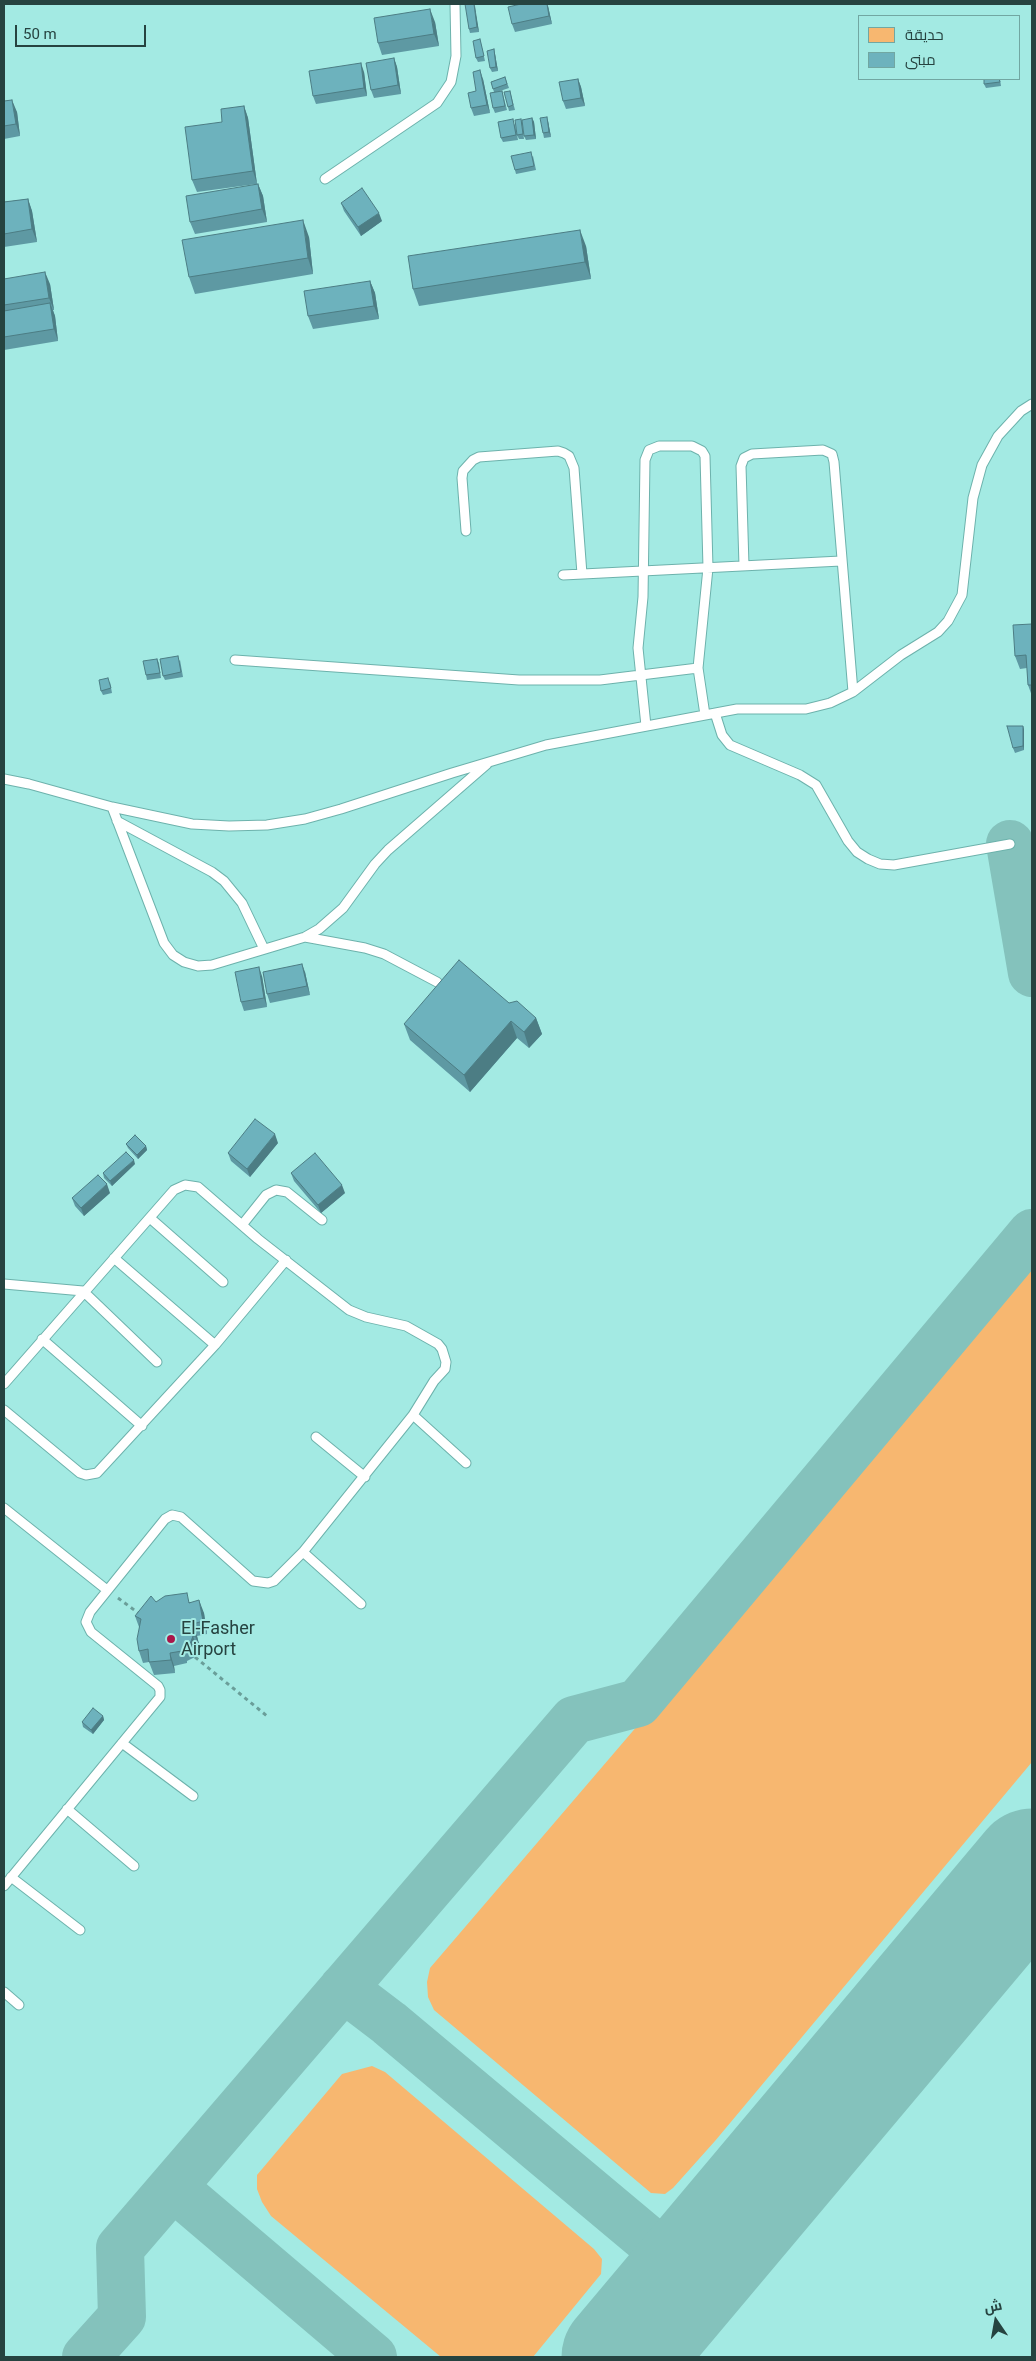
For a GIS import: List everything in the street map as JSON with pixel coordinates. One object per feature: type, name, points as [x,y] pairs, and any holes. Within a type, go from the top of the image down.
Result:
[{"type":"lane","points":[[325,179],[437,103],[451,82],[456,56],[456,4]]},
{"type":"lane","points":[[4,779],[112,807],[192,824],[267,825],[305,819],[341,809],[490,761],[546,746],[715,713],[744,709],[806,710],[830,703],[853,692],[901,655],[938,632],[956,609],[962,595],[973,498],[982,465],[998,436],[1021,411],[1032,404]]},
{"type":"lane","points":[[646,726],[638,635],[643,597],[645,460],[649,450],[659,446],[692,446],[702,451],[705,456],[708,568],[698,668],[705,715]]},
{"type":"lane","points":[[744,566],[741,466],[744,458],[752,454],[823,450],[832,454],[853,692]]},
{"type":"lane","points":[[466,530],[462,478],[467,465],[472,460],[479,457],[558,451],[564,453],[569,456],[574,468],[582,574]]},
{"type":"lane","points":[[563,575],[841,561]]},
{"type":"lane","points":[[236,660],[519,680],[600,680],[698,668]]},
{"type":"lane","points":[[715,713],[722,735],[730,745],[800,775],[816,785],[848,841],[856,852],[868,860],[880,864],[894,865],[1010,844]]},
{"type":"lane","points":[[112,807],[164,944],[173,955],[184,962],[198,966],[212,965],[305,937],[332,920],[388,850],[490,761]]},
{"type":"lane","points":[[117,821],[212,872],[224,881],[242,902],[264,949]]},
{"type":"lane","points":[[305,937],[365,948],[384,954],[437,982]]},
{"type":"lane","points":[[4,1384],[83,1291],[174,1190],[185,1184],[198,1187],[242,1225],[349,1310],[366,1317],[406,1326],[438,1344],[442,1349],[445,1369],[434,1381],[413,1415],[365,1477],[303,1552],[274,1581],[260,1583],[253,1581],[181,1517],[172,1515],[164,1519],[87,1616],[88,1628],[160,1690],[160,1697],[4,1886]]},
{"type":"lane","points":[[242,1225],[266,1195],[276,1190],[287,1192],[322,1220]]},
{"type":"lane","points":[[150,1218],[223,1282]]},
{"type":"lane","points":[[114,1258],[215,1345]]},
{"type":"lane","points":[[4,1410],[80,1473],[86,1475],[102,1470],[215,1345],[286,1260]]},
{"type":"lane","points":[[4,1284],[83,1291],[157,1362]]},
{"type":"lane","points":[[42,1339],[142,1426]]},
{"type":"lane","points":[[413,1415],[466,1463]]},
{"type":"lane","points":[[316,1437],[365,1477]]},
{"type":"lane","points":[[4,1508],[107,1590]]},
{"type":"lane","points":[[303,1552],[361,1604]]},
{"type":"lane","points":[[122,1743],[193,1796]]},
{"type":"lane","points":[[67,1809],[134,1866]]},
{"type":"lane","points":[[11,1877],[80,1930]]},
{"type":"lane","points":[[4,1992],[19,2005]]},
{"type":"path","points":[[107,1590],[145,1619]]},
{"type":"path","points":[[195,1657],[267,1716]]},
{"type":"green space","points":[[1032,1251],[1032,1762],[715,2141],[673,2188],[665,2194],[651,2193],[434,2010],[428,1997],[427,1982],[430,1968],[644,1718],[642,1713],[779,1547]]},
{"type":"green space","points":[[372,2066],[385,2072],[594,2249],[602,2259],[601,2274],[533,2357],[441,2357],[271,2216],[262,2202],[257,2189],[257,2175],[342,2074]]},
{"type":"building","points":[[465,4],[474,4],[477,27],[469,29]]},
{"type":"building","points":[[521,4],[547,4],[549,16],[512,24],[508,7]]},
{"type":"building","points":[[430,9],[434,34],[378,43],[374,18]]},
{"type":"building","points":[[480,39],[484,56],[476,58],[473,41]]},
{"type":"building","points":[[494,49],[496,67],[490,68],[487,51]]},
{"type":"building","points":[[394,58],[398,85],[371,90],[366,63]]},
{"type":"building","points":[[361,63],[364,88],[313,96],[309,71]]},
{"type":"building","points":[[480,70],[487,105],[471,108],[468,93],[476,91],[473,72]]},
{"type":"building","points":[[505,77],[507,84],[493,89],[491,82]]},
{"type":"building","points":[[578,79],[581,98],[563,101],[559,82]]},
{"type":"building","points":[[984,80],[999,80],[1000,82],[984,84]]},
{"type":"building","points":[[502,91],[505,106],[493,108],[490,93]]},
{"type":"building","points":[[510,91],[513,105],[508,107],[504,92]]},
{"type":"building","points":[[12,100],[16,124],[4,126],[4,101]]},
{"type":"building","points":[[244,106],[253,171],[192,180],[185,127],[222,122],[221,109]]},
{"type":"building","points":[[547,117],[549,132],[543,133],[540,118]]},
{"type":"building","points":[[532,118],[534,135],[524,136],[522,120]]},
{"type":"building","points":[[513,119],[516,135],[501,138],[498,122]]},
{"type":"building","points":[[521,119],[523,134],[517,135],[515,120]]},
{"type":"building","points":[[531,152],[534,166],[515,170],[511,156]]},
{"type":"building","points":[[258,184],[262,209],[190,222],[186,196]]},
{"type":"building","points":[[362,188],[379,213],[358,227],[341,203]]},
{"type":"building","points":[[28,199],[32,229],[4,234],[4,202]]},
{"type":"building","points":[[303,220],[308,258],[189,277],[182,240]]},
{"type":"building","points":[[580,230],[585,262],[413,289],[408,256]]},
{"type":"building","points":[[45,272],[49,298],[4,305],[4,279]]},
{"type":"building","points":[[370,281],[374,306],[308,316],[304,291]]},
{"type":"building","points":[[50,303],[54,329],[4,337],[4,311]]},
{"type":"building","points":[[1032,624],[1032,685],[1028,685],[1026,655],[1015,656],[1013,625]]},
{"type":"building","points":[[178,656],[181,672],[163,676],[160,659]]},
{"type":"building","points":[[157,659],[160,673],[146,675],[143,661]]},
{"type":"building","points":[[108,678],[111,688],[101,691],[99,680]]},
{"type":"building","points":[[1007,726],[1023,726],[1023,746],[1013,748]]},
{"type":"building","points":[[459,960],[509,1003],[517,1001],[536,1018],[524,1032],[511,1021],[464,1075],[404,1024]]},
{"type":"building","points":[[302,964],[307,986],[267,994],[263,972]]},
{"type":"building","points":[[259,967],[264,998],[241,1002],[235,972]]},
{"type":"building","points":[[255,1119],[275,1134],[247,1169],[228,1153]]},
{"type":"building","points":[[135,1135],[146,1146],[137,1155],[126,1144]]},
{"type":"building","points":[[126,1152],[134,1160],[110,1181],[103,1173]]},
{"type":"building","points":[[315,1153],[342,1185],[318,1205],[291,1173]]},
{"type":"building","points":[[98,1175],[107,1184],[81,1208],[72,1198]]},
{"type":"building","name":"El-Fasher Airport","points":[[187,1593],[189,1603],[199,1600],[203,1621],[193,1624],[195,1636],[193,1636],[190,1644],[182,1649],[182,1651],[170,1653],[171,1660],[149,1662],[148,1649],[139,1651],[137,1639],[141,1619],[135,1616],[151,1596],[156,1602],[165,1596]]},
{"type":"building","points":[[93,1708],[103,1716],[91,1730],[82,1722]]},
{"type":"taxiway","points":[[1010,844],[1032,973]]},
{"type":"taxiway","points":[[86,2357],[122,2317],[120,2248],[574,1720],[638,1703],[1032,1233]]},
{"type":"taxiway","points":[[343,1988],[389,2023],[690,2275]]},
{"type":"taxiway","points":[[173,2187],[373,2357]]},
{"type":"runway","points":[[621,2357],[1032,1868]]},
{"type":"place","name":"El-Fasher Airport","points":[[171,1639]]}]
